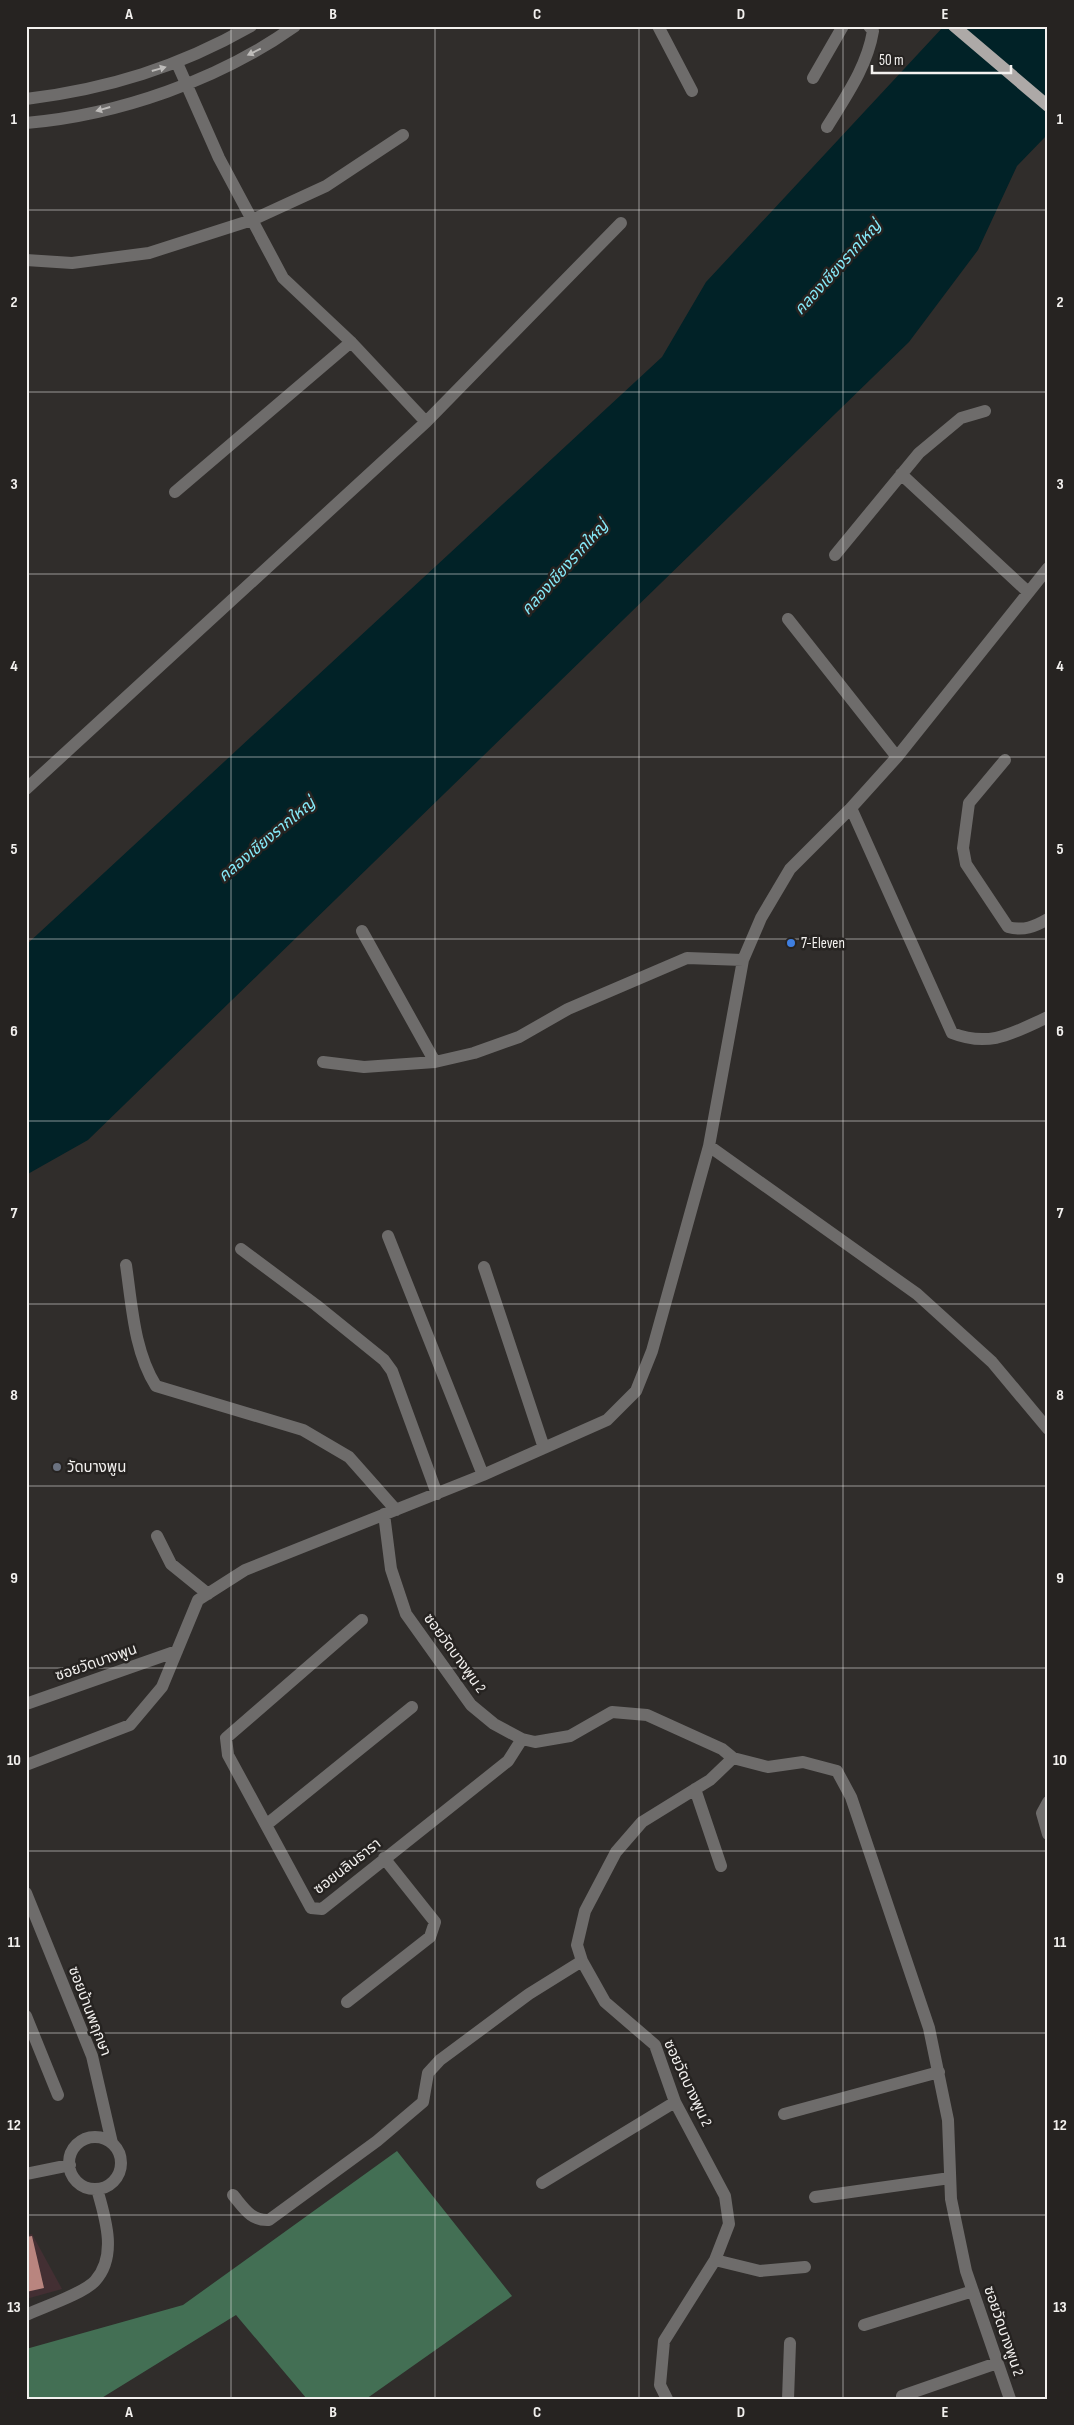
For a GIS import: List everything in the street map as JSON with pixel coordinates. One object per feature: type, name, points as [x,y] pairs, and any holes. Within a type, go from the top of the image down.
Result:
[{"type":"main road","points":[[954,26],[1048,106]]},
{"type":"street","points":[[26,99],[78,92],[178,63],[252,26]]},
{"type":"street","points":[[26,122],[87,114],[187,85],[268,46],[295,26]]},
{"type":"street","points":[[658,26],[692,91]]},
{"type":"street","points":[[813,78],[842,26]]},
{"type":"street","points":[[827,127],[858,78],[870,51],[873,31],[869,26]]},
{"type":"street","points":[[178,63],[219,158],[283,278],[350,342],[426,422]]},
{"type":"street","points":[[26,260],[72,263],[149,252],[252,220],[326,186],[403,135]]},
{"type":"street","points":[[26,789],[426,422],[621,222]]},
{"type":"street","points":[[175,492],[350,342]]},
{"type":"street","points":[[835,555],[919,453],[961,418],[986,411]]},
{"type":"street","points":[[902,474],[1028,592]]},
{"type":"street","points":[[26,1765],[130,1725],[162,1687],[198,1600],[245,1570],[483,1475],[607,1420],[636,1391],[652,1351],[709,1146],[743,960],[761,918],[790,869],[851,808],[897,757],[1048,568]]},
{"type":"street","points":[[788,619],[897,757]]},
{"type":"street","points":[[1005,760],[969,803],[963,848],[966,864],[1008,927],[1020,930],[1034,927],[1048,919]]},
{"type":"street","points":[[851,808],[952,1033],[966,1039],[982,1041],[1000,1038],[1048,1017]]},
{"type":"street","points":[[362,931],[435,1062]]},
{"type":"street","points":[[323,1062],[364,1067],[435,1062],[474,1053],[519,1037],[568,1009],[687,958],[743,960]]},
{"type":"street","points":[[709,1146],[917,1294],[992,1362],[1048,1429]]},
{"type":"street","points":[[388,1236],[483,1475]]},
{"type":"street","points":[[241,1249],[316,1305],[384,1360],[392,1372],[437,1494]]},
{"type":"street","points":[[126,1265],[139,1345],[145,1369],[156,1386],[303,1430],[349,1458],[390,1512]]},
{"type":"street","points":[[484,1267],[544,1448]]},
{"type":"street","name":"ซอยวัดบางพูน 2","points":[[390,1512],[391,1569],[406,1614],[471,1705],[494,1724],[522,1739],[535,1742],[570,1736],[612,1712],[647,1715],[722,1749],[733,1758],[768,1767],[803,1762],[837,1771],[851,1797],[929,2028],[948,2120],[951,2199],[966,2271],[1010,2399]]},
{"type":"street","points":[[157,1536],[172,1564],[208,1594]]},
{"type":"street","name":"ซอยนลินธารา","points":[[362,1620],[226,1738],[228,1755],[311,1908],[322,1909],[508,1760],[522,1739]]},
{"type":"street","name":"ซอยวัดบางพูน","points":[[26,1704],[177,1651]]},
{"type":"street","points":[[266,1824],[412,1707]]},
{"type":"street","name":"ซอยวัดบางพูน 2","points":[[667,2399],[660,2385],[664,2341],[715,2260],[729,2224],[725,2196],[676,2102],[655,2045],[605,2002],[582,1961],[577,1944],[585,1911],[616,1852],[642,1822],[710,1780],[733,1758]]},
{"type":"street","points":[[695,1789],[721,1866]]},
{"type":"street","points":[[1048,1802],[1042,1813],[1048,1834]]},
{"type":"street","points":[[347,2002],[430,1936],[434,1922],[384,1858]]},
{"type":"street","name":"ซอยบ้านพฤกษา","points":[[26,1893],[92,2056],[112,2143],[119,2150],[120,2171],[115,2180],[107,2186],[97,2188]]},
{"type":"street","points":[[233,2195],[252,2217],[260,2220],[269,2220],[377,2141],[423,2102],[428,2073],[440,2060],[529,1994],[582,1961]]},
{"type":"street","points":[[26,2016],[58,2095]]},
{"type":"street","points":[[784,2114],[938,2072]]},
{"type":"street","points":[[542,2183],[676,2102]]},
{"type":"street","points":[[26,2315],[71,2295],[95,2281],[108,2256],[107,2221],[97,2188],[87,2187],[78,2182],[71,2174],[70,2165],[73,2150],[84,2140],[98,2138],[112,2143]]},
{"type":"street","points":[[26,2174],[70,2165]]},
{"type":"street","points":[[815,2197],[950,2178]]},
{"type":"street","points":[[715,2260],[728,2265],[760,2270],[805,2268]]},
{"type":"street","points":[[864,2325],[973,2291]]},
{"type":"street","points":[[788,2399],[790,2343]]},
{"type":"street","points":[[902,2396],[997,2363]]},
{"type":"shaded area","points":[[32,2234],[62,2289],[26,2299],[26,2235]]},
{"type":"green space","points":[[397,2151],[512,2296],[366,2399],[307,2399],[236,2315],[100,2399],[26,2399],[26,2349],[183,2305]]},
{"type":"water","name":"คลองเชียงรากใหญ่","points":[[944,26],[1048,26],[1048,134],[1017,166],[978,250],[909,342],[88,1140],[26,1175],[26,945],[662,357],[706,282]]},
{"type":"building","points":[[32,2236],[44,2288],[26,2292],[26,2237]]},
{"type":"place","name":"7-Eleven","points":[[791,943]]},
{"type":"place","name":"วัดบางพูน","points":[[57,1467]]}]
